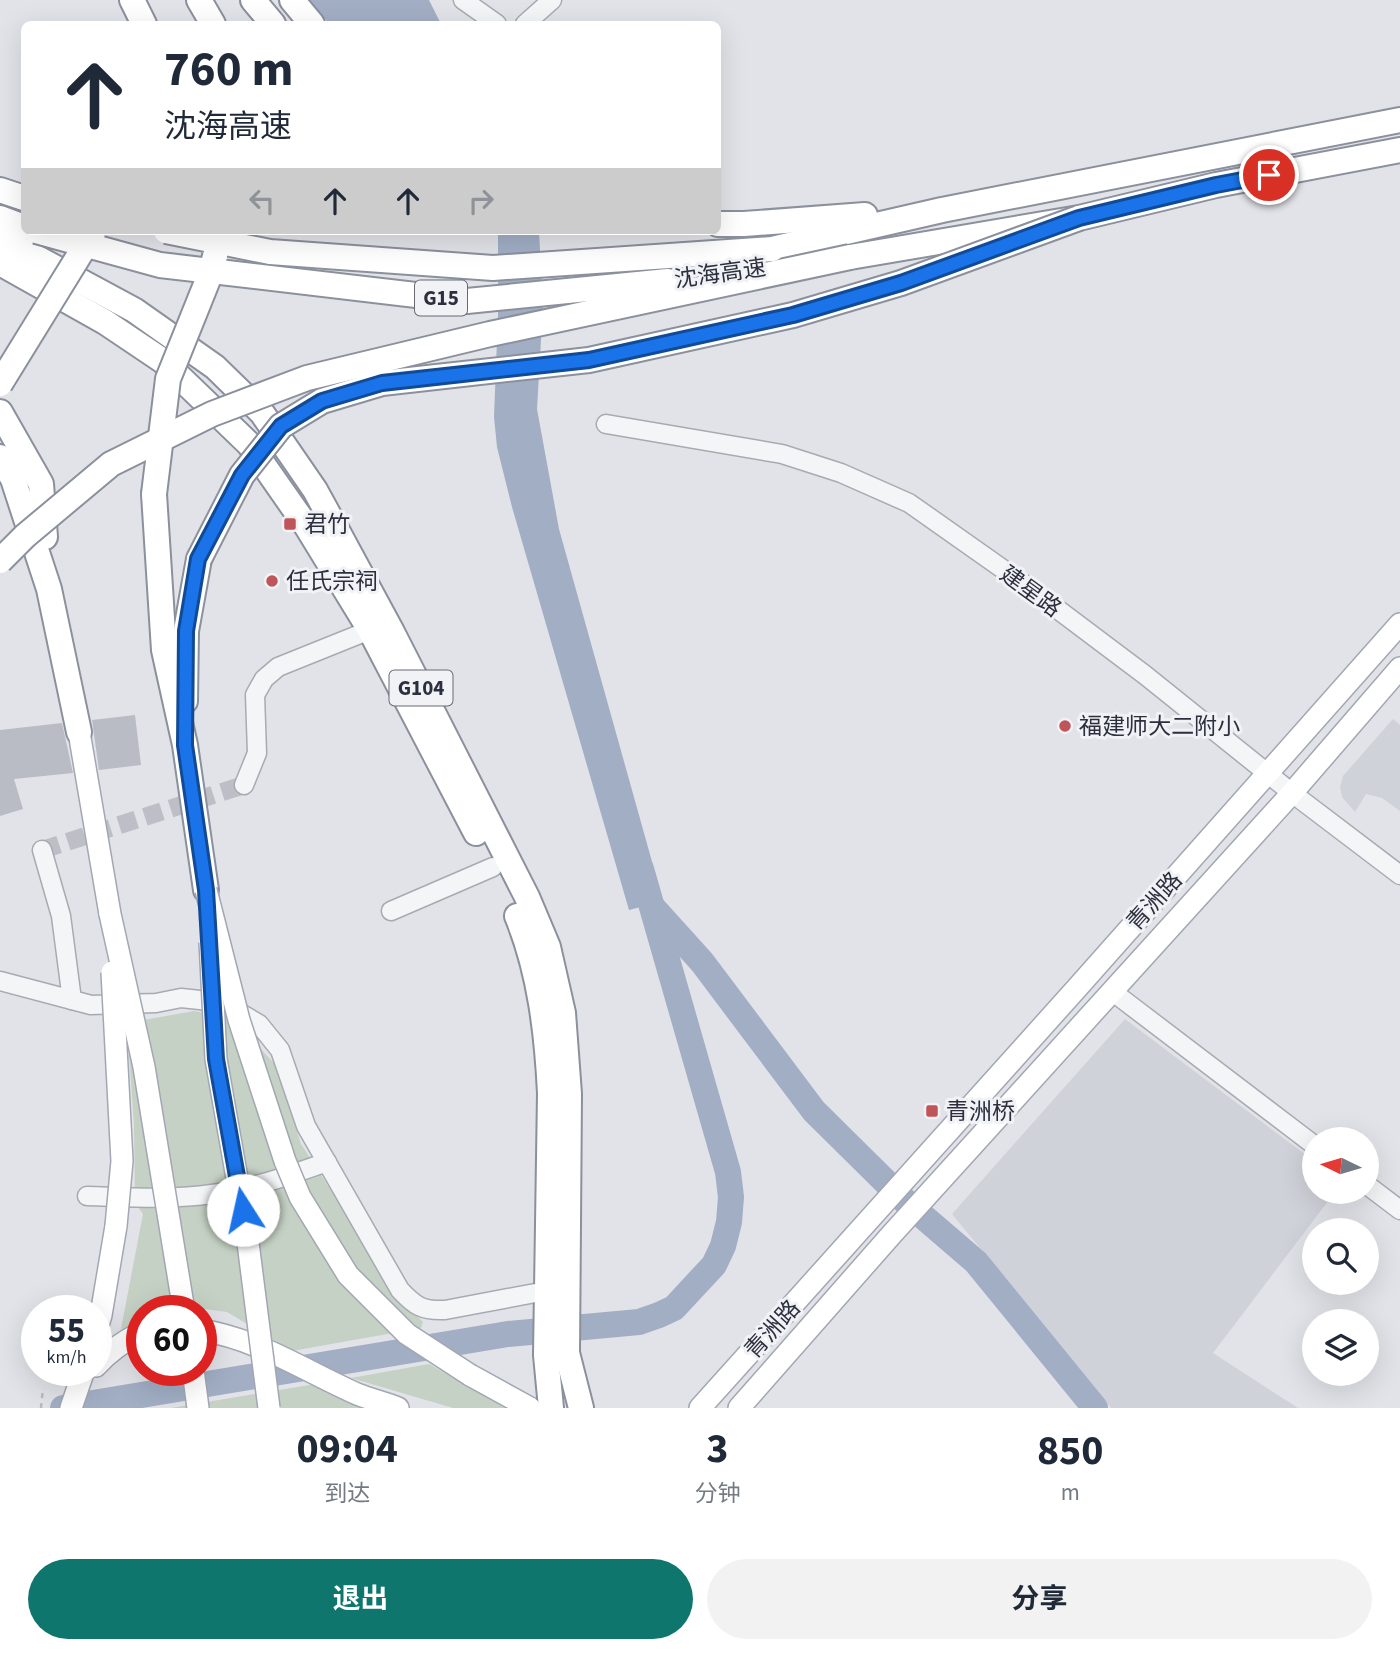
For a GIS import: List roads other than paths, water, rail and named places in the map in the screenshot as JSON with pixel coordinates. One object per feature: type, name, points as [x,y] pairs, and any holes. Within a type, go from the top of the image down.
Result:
[{"type":"highway","points":[[132,0],[142,21]]},
{"type":"highway","points":[[200,0],[211,21]]},
{"type":"highway","points":[[253,0],[270,21]]},
{"type":"highway","points":[[292,0],[310,21]]},
{"type":"highway","name":"沈海高速","points":[[186,235],[270,252],[493,268],[772,249],[942,210],[1400,120]]},
{"type":"highway","name":"沈海高速","points":[[51,235],[160,265],[467,301],[634,286],[850,257],[1079,218],[1216,185],[1400,150]]},
{"type":"highway","points":[[0,190],[21,197]]},
{"type":"highway","points":[[721,224],[942,210]]},
{"type":"highway","points":[[0,218],[21,226]]},
{"type":"highway","points":[[185,745],[186,631],[198,559],[242,475],[281,426],[322,401],[382,383],[589,360],[793,315],[901,283],[1079,218]]},
{"type":"highway","points":[[0,384],[91,235]]},
{"type":"highway","points":[[206,890],[185,745],[164,650],[153,494],[168,379],[211,272],[220,235]]},
{"type":"highway","name":"G104","points":[[0,238],[134,310],[215,367],[262,413],[315,489],[344,543],[521,885],[548,947],[563,1013],[567,1061],[557,1291]]},
{"type":"highway","points":[[0,561],[25,536],[111,464],[212,414],[307,378],[490,334],[850,257]]},
{"type":"highway","name":"G104","points":[[0,263],[105,322],[163,361],[248,444],[307,527],[370,630],[513,905],[527,940],[541,1002],[550,1093],[557,1291],[557,1354],[551,1408]]},
{"type":"highway","points":[[0,412],[41,484],[49,589]]},
{"type":"highway","points":[[0,457],[13,479],[49,589],[79,732]]},
{"type":"highway","name":"G104","points":[[557,1354],[581,1408]]},
{"type":"main road","name":"青洲路","points":[[700,1408],[1400,624]]},
{"type":"main road","name":"青洲路","points":[[739,1408],[892,1234],[1292,793],[1400,668]]},
{"type":"main road","points":[[79,732],[110,914],[144,1067],[181,1295]]},
{"type":"main road","points":[[206,890],[239,1020],[285,1161],[300,1197],[348,1275],[407,1334],[470,1375],[530,1408]]},
{"type":"main road","points":[[206,890],[216,1059],[247,1235],[269,1408]]},
{"type":"main road","points":[[105,1295],[116,1226],[122,1161],[110,914]]},
{"type":"main road","points":[[1119,940],[1141,961]]},
{"type":"main road","points":[[217,1332],[275,1353],[357,1394],[398,1408]]},
{"type":"main road","points":[[71,1408],[79,1386]]},
{"type":"main road","points":[[195,1386],[198,1408]]},
{"type":"street","points":[[463,0],[493,21]]},
{"type":"street","points":[[528,21],[552,0]]},
{"type":"street","name":"建星路","points":[[606,424],[782,454],[821,465],[892,494],[1057,609],[1400,875]]},
{"type":"street","points":[[244,785],[257,753],[255,695],[264,679],[278,667],[370,630]]},
{"type":"street","points":[[42,850],[61,916],[72,1000]]},
{"type":"street","points":[[391,911],[493,867]]},
{"type":"street","points":[[0,981],[90,1005],[156,1003],[181,998],[230,1007],[259,1024],[280,1050],[306,1126],[400,1290],[413,1304],[429,1311],[444,1310],[557,1291]]},
{"type":"street","points":[[1113,992],[1302,1136]]},
{"type":"street","points":[[87,1196],[210,1195],[273,1181],[327,1162]]},
{"type":"street","points":[[1379,1194],[1400,1210]]},
{"type":"water","points":[[306,0],[429,0],[440,21],[327,21]]},
{"type":"water","points":[[498,235],[539,235],[543,306],[537,409],[559,529],[663,901],[629,910],[497,447],[494,417]]},
{"type":"waterway","points":[[63,1408],[508,1334],[639,1322],[674,1308],[714,1265],[723,1246],[731,1197],[728,1172],[641,869]]},
{"type":"waterway","points":[[655,910],[702,962],[814,1111],[905,1201],[976,1262],[1095,1408]]},
{"type":"tunnel","points":[[42,850],[244,785]]},
{"type":"place","name":"君竹","points":[[290,524]]},
{"type":"place","name":"任氏宗祠","points":[[272,581]]},
{"type":"place","name":"福建师大二附小","points":[[1065,726]]},
{"type":"place","name":"青洲桥","points":[[932,1111]]}]
